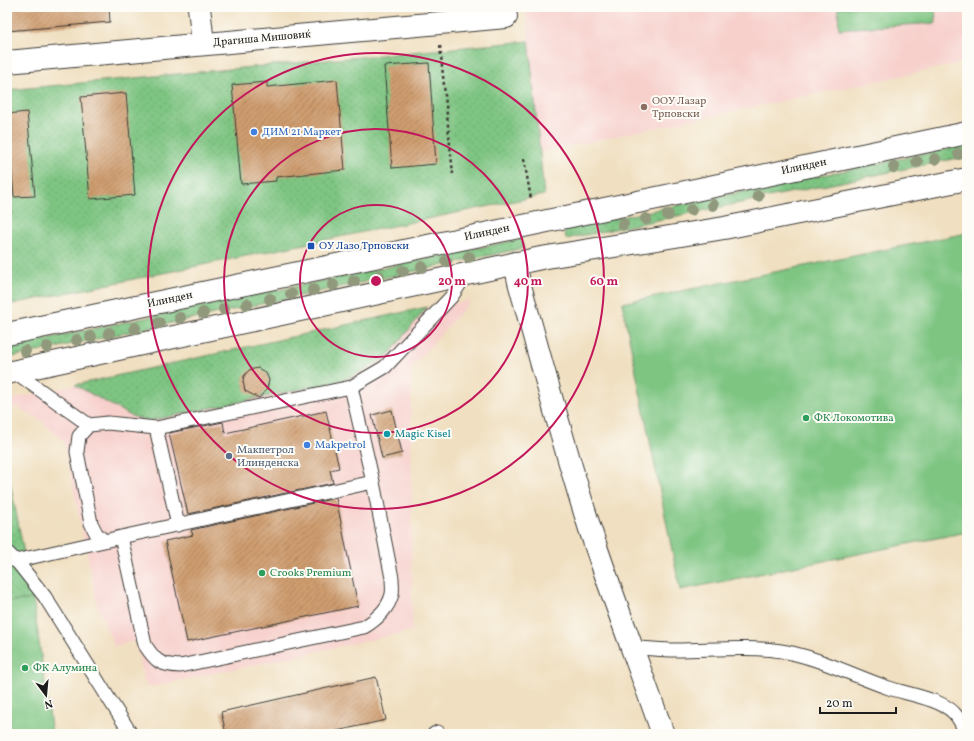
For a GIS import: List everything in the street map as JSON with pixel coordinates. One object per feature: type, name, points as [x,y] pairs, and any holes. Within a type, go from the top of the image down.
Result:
[{"type":"street","points":[[199,7],[204,44]]},
{"type":"street","name":"Драгиша Мишовиќ","points":[[7,62],[506,18],[504,7]]},
{"type":"street","name":"Илинден","points":[[7,334],[967,133]]},
{"type":"street","points":[[11,373],[515,263],[724,228],[967,179]]},
{"type":"street","points":[[515,263],[553,405],[588,521],[617,609],[663,734]]},
{"type":"lane","points":[[11,373],[89,425],[108,423],[156,428],[351,387],[385,367],[452,296],[467,273]]},
{"type":"lane","points":[[121,537],[145,645],[157,662],[165,665],[180,666],[364,627],[373,622],[382,612],[392,593],[392,578],[373,482],[351,387]]},
{"type":"lane","points":[[89,425],[79,436],[77,452],[91,523],[96,533],[104,541]]},
{"type":"lane","points":[[156,428],[178,525]]},
{"type":"lane","points":[[131,734],[44,598],[11,556],[104,541],[335,489],[373,482]]},
{"type":"lane","points":[[632,648],[673,650],[748,648],[781,651],[812,658],[889,688],[943,705],[954,712],[963,725],[966,734]]},
{"type":"path","points":[[438,24],[453,174]]},
{"type":"path","points":[[524,159],[535,223]]},
{"type":"shaded area","name":"ООУ Лазар Трповски","points":[[526,7],[967,7],[967,62],[540,152]]},
{"type":"shaded area","points":[[471,300],[411,368],[412,631],[146,688],[135,641],[114,646],[98,608],[64,442],[36,417],[7,403],[7,400]]},
{"type":"green space","points":[[838,7],[935,7],[936,23],[839,29]]},
{"type":"green space","points":[[529,41],[544,195],[7,305],[7,90]]},
{"type":"green space","points":[[967,145],[967,156],[566,239],[564,229]]},
{"type":"green space","name":"ФК Локомотива","points":[[967,233],[967,532],[680,590],[622,303]]},
{"type":"green space","points":[[521,239],[524,248],[7,358],[7,347]]},
{"type":"green space","points":[[427,307],[388,356],[365,370],[340,381],[149,421],[131,416],[75,385]]},
{"type":"green space","points":[[7,466],[33,599],[7,602]]},
{"type":"green space","name":"ФК Алумина","points":[[33,599],[52,734],[7,734],[7,602]]},
{"type":"building","points":[[7,7],[109,7],[110,22],[7,31]]},
{"type":"building","points":[[429,63],[436,164],[392,168],[384,66]]},
{"type":"building","points":[[337,80],[345,170],[276,177],[276,181],[241,184],[232,85],[267,82],[267,87]]},
{"type":"building","points":[[126,93],[135,195],[90,199],[81,97]]},
{"type":"building","points":[[27,112],[35,196],[14,197],[7,114]]},
{"type":"building","points":[[258,368],[266,373],[269,380],[267,389],[259,398],[245,391],[243,381],[244,376],[249,370]]},
{"type":"building","name":"Magic Kisel","points":[[392,410],[402,453],[382,458],[372,415]]},
{"type":"building","name":"Макпетрол Илинденска","points":[[326,411],[339,468],[330,470],[333,483],[188,514],[169,433],[223,422],[225,433]]},
{"type":"building","name":"Crooks Premium","points":[[336,498],[358,606],[187,642],[165,541],[193,535],[191,530]]},
{"type":"building","points":[[376,677],[386,720],[323,734],[226,734],[221,712]]},
{"type":"place","name":"ООУ Лазар Трповски","points":[[644,107]]},
{"type":"place","name":"ДИМ 21 Маркет","points":[[254,132]]},
{"type":"place","name":"ОУ Лазо Трповски","points":[[311,246]]},
{"type":"place","name":"ФК Локомотива","points":[[806,418]]},
{"type":"place","name":"Magic Kisel","points":[[387,434]]},
{"type":"place","name":"Makpetrol","points":[[307,445]]},
{"type":"place","name":"Макпетрол Илинденска","points":[[229,456]]},
{"type":"place","name":"Crooks Premium","points":[[262,573]]},
{"type":"place","name":"ФК Алумина","points":[[25,668]]}]
